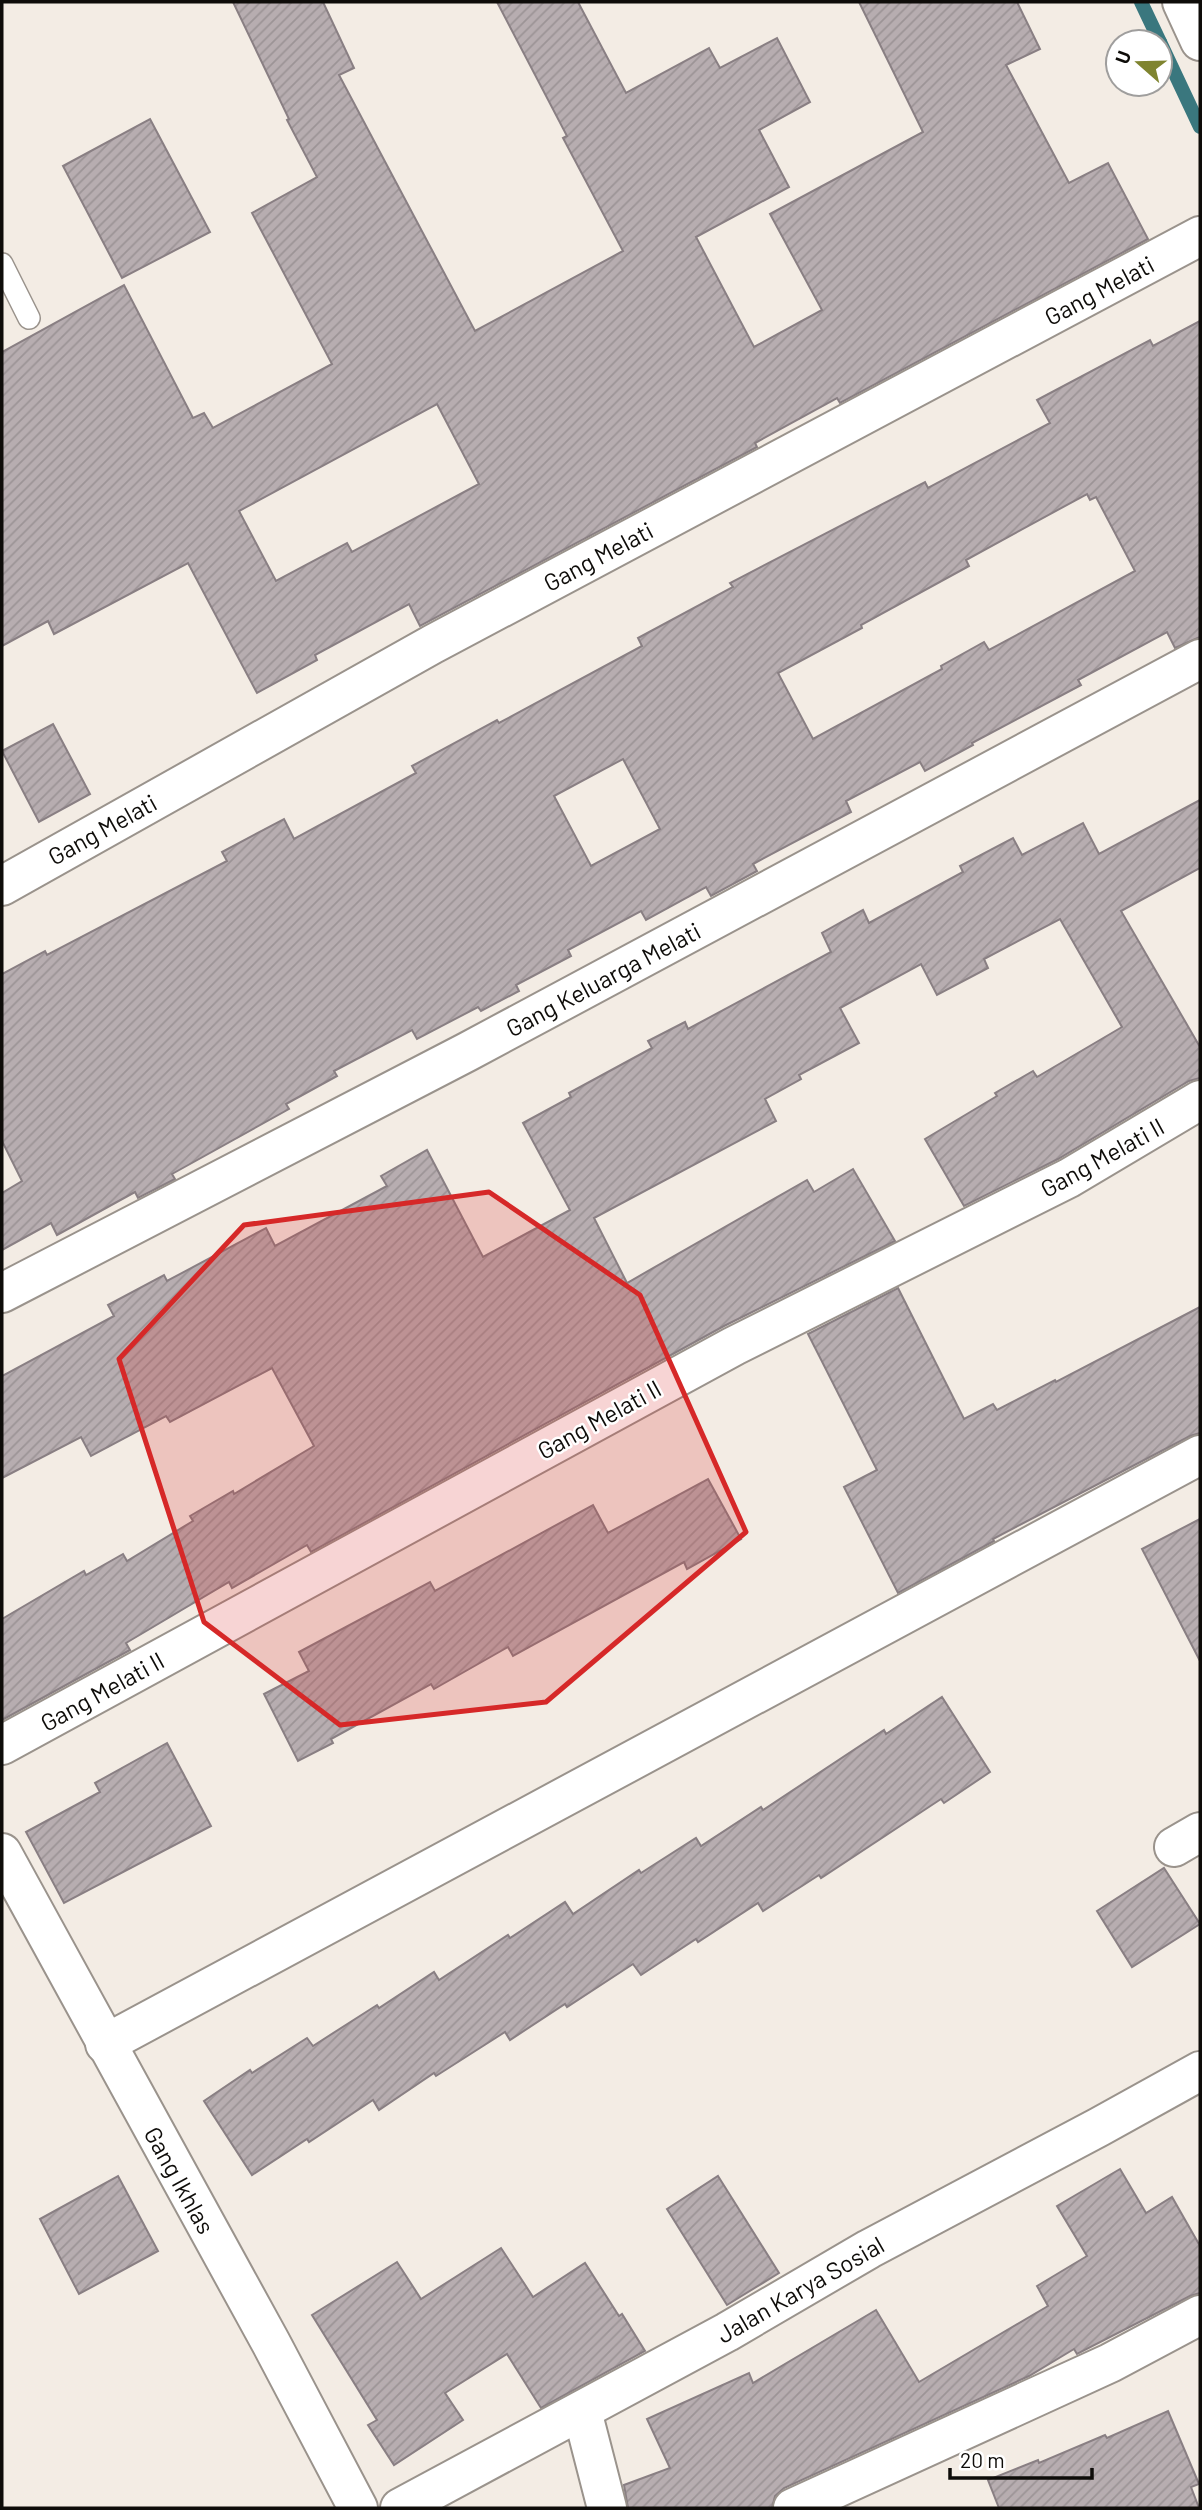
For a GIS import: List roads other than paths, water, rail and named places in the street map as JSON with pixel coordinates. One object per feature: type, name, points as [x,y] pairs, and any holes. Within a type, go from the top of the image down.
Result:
[{"type":"street","points":[[1182,2],[1200,41]]},
{"type":"street","name":"Gang Melati","points":[[2,886],[433,643],[1200,236]]},
{"type":"street","name":"Gang Keluarga Melati","points":[[2,1293],[467,1052],[1200,659]]},
{"type":"street","name":"Gang Melati II","points":[[2,1745],[734,1346],[1069,1178],[1200,1100]]},
{"type":"street","points":[[105,2044],[1200,1455]]},
{"type":"street","name":"Gang Ikhlas","points":[[2,1853],[271,2343],[358,2508]]},
{"type":"street","name":"Jalan Karya Sosial","points":[[400,2508],[727,2332],[869,2249],[1200,2071]]},
{"type":"street","points":[[793,2508],[1110,2363],[1200,2315]]},
{"type":"street","points":[[582,2411],[607,2508]]},
{"type":"lane","points":[[2,264],[29,318]]},
{"type":"waterway","points":[[1141,2],[1153,28]]},
{"type":"waterway","points":[[1174,72],[1200,127]]}]
